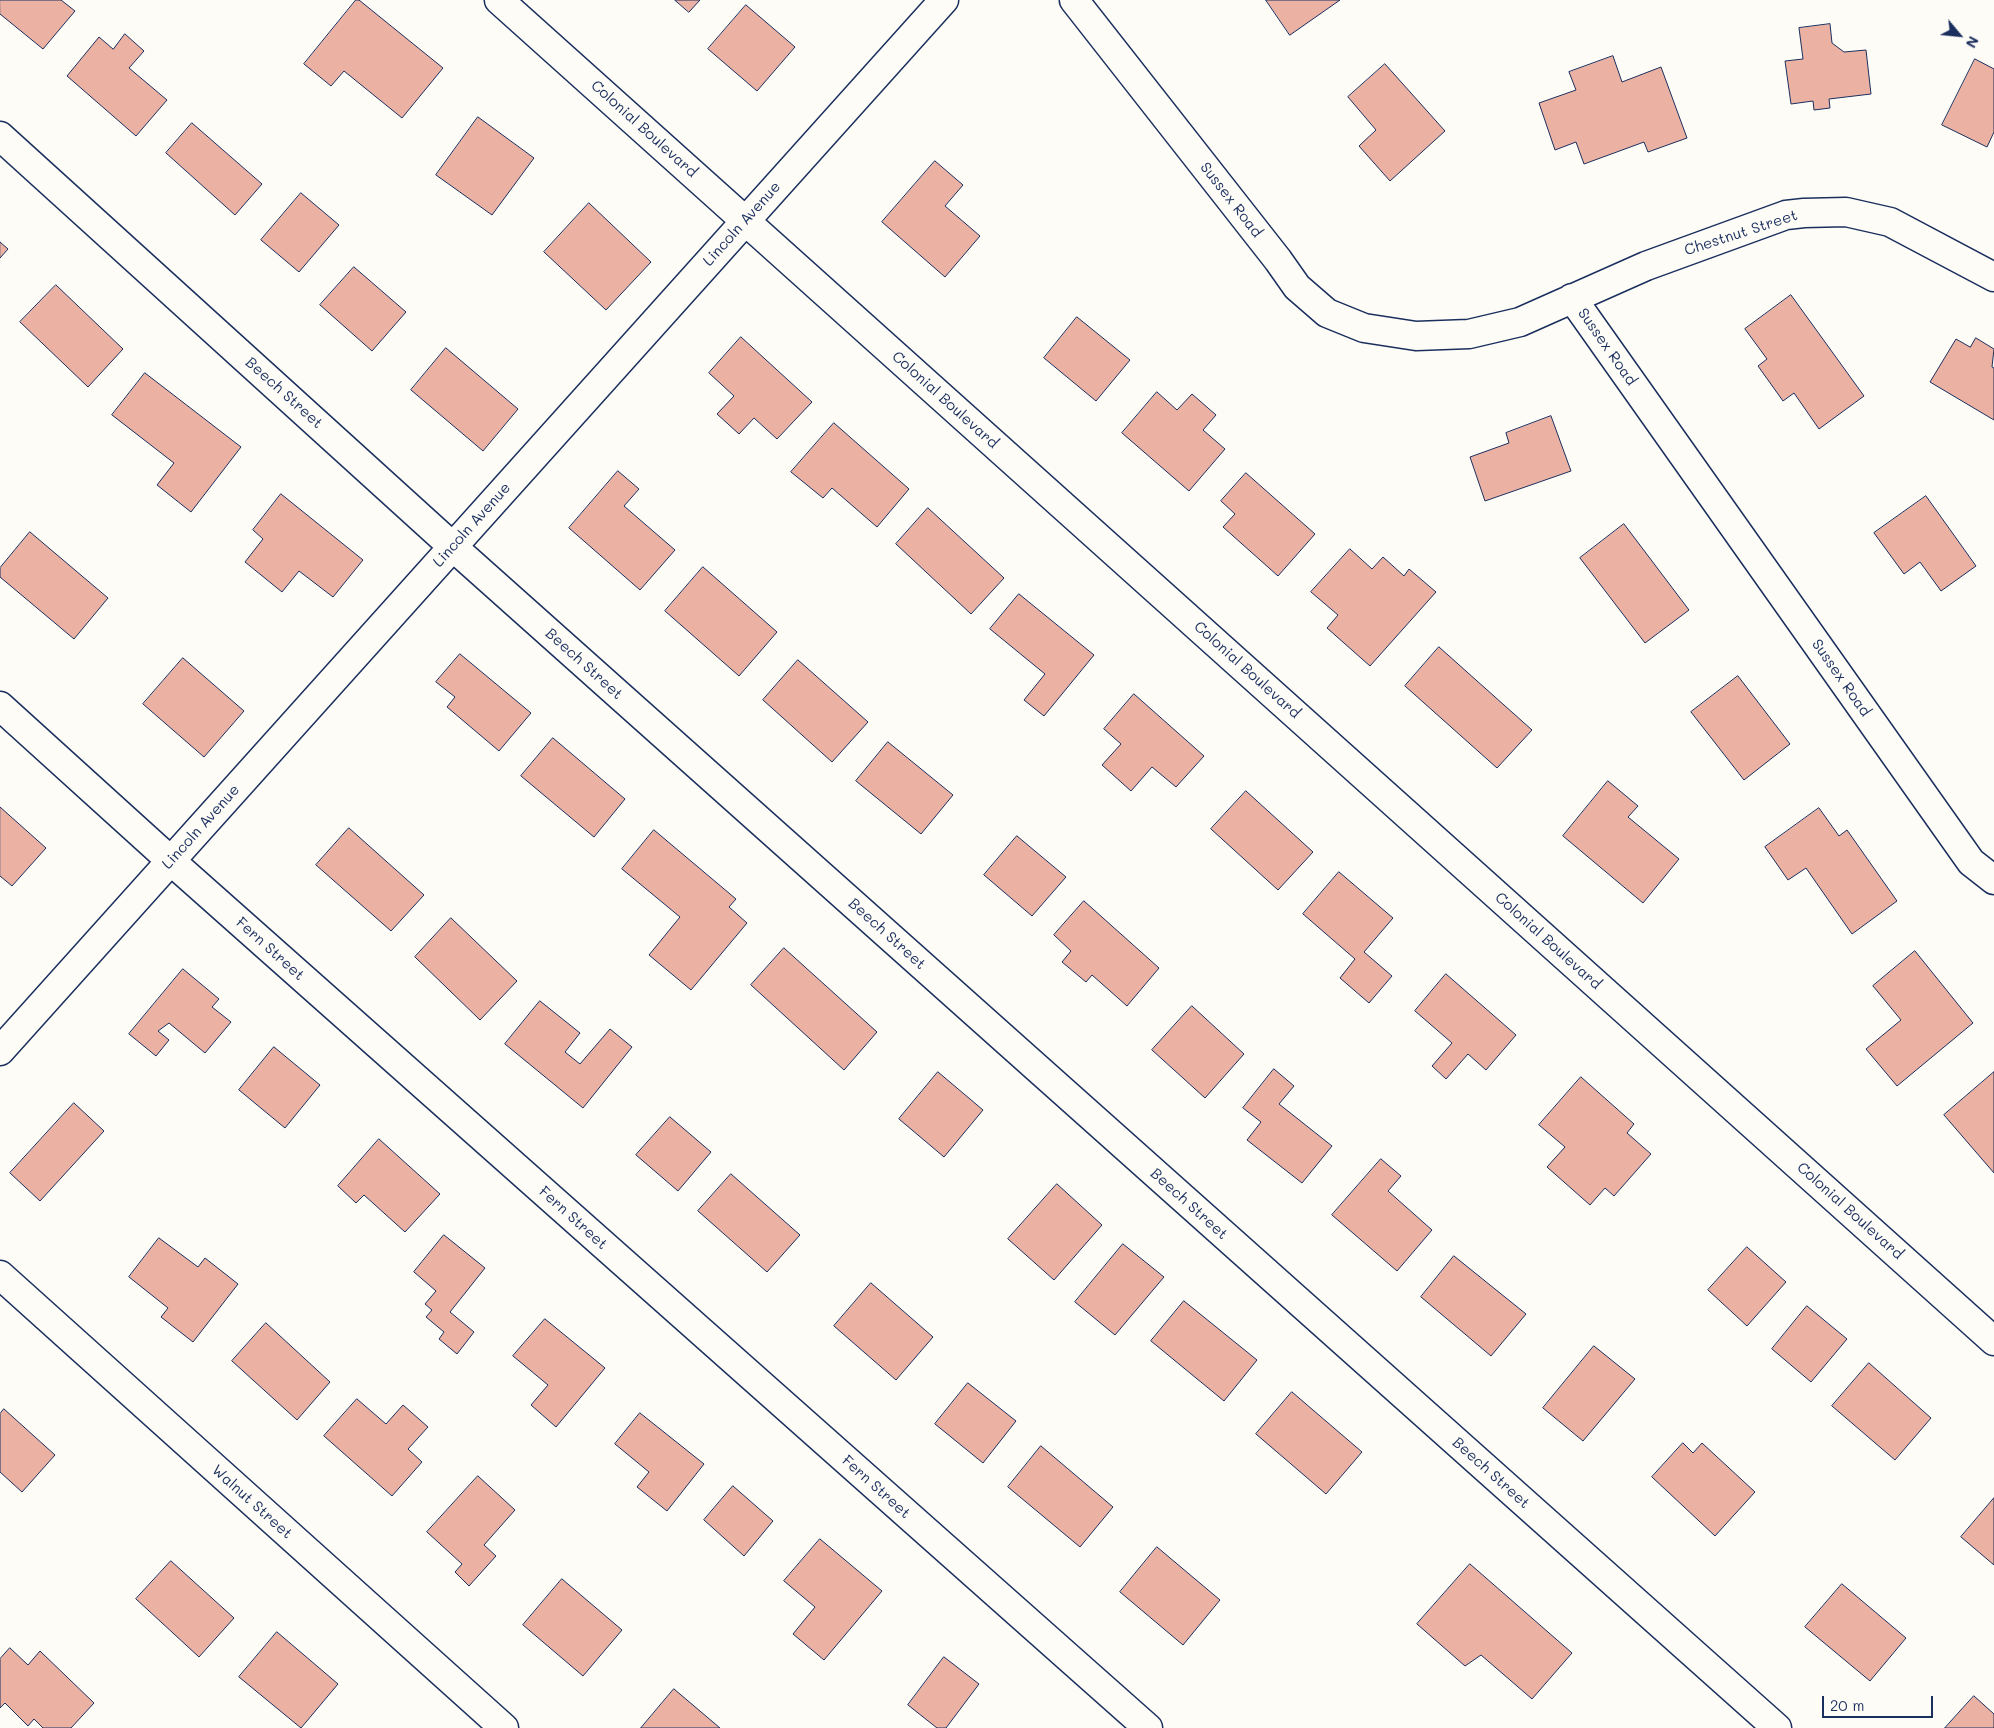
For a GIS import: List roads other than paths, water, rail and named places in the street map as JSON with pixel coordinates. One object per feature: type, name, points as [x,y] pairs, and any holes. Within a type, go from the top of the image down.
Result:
[{"type":"street","name":"Colonial Boulevard","points":[[500,0],[1994,1341]]},
{"type":"street","name":"Lincoln Avenue","points":[[0,1051],[944,0]]},
{"type":"street","name":"Sussex Road","points":[[1074,0],[1278,260],[1297,287],[1327,313],[1364,328],[1416,336],[1469,334],[1520,322],[1572,298],[1972,862],[1994,880]]},
{"type":"street","name":"Beech Street","points":[[0,136],[452,547],[1777,1728]]},
{"type":"street","name":"Chestnut Street","points":[[1572,298],[1646,266],[1786,215],[1804,213],[1846,212],[1890,222],[1994,277]]},
{"type":"street","name":"Fern Street","points":[[0,706],[171,861],[1148,1728]]},
{"type":"street","name":"Walnut Street","points":[[0,1275],[504,1728]]}]
